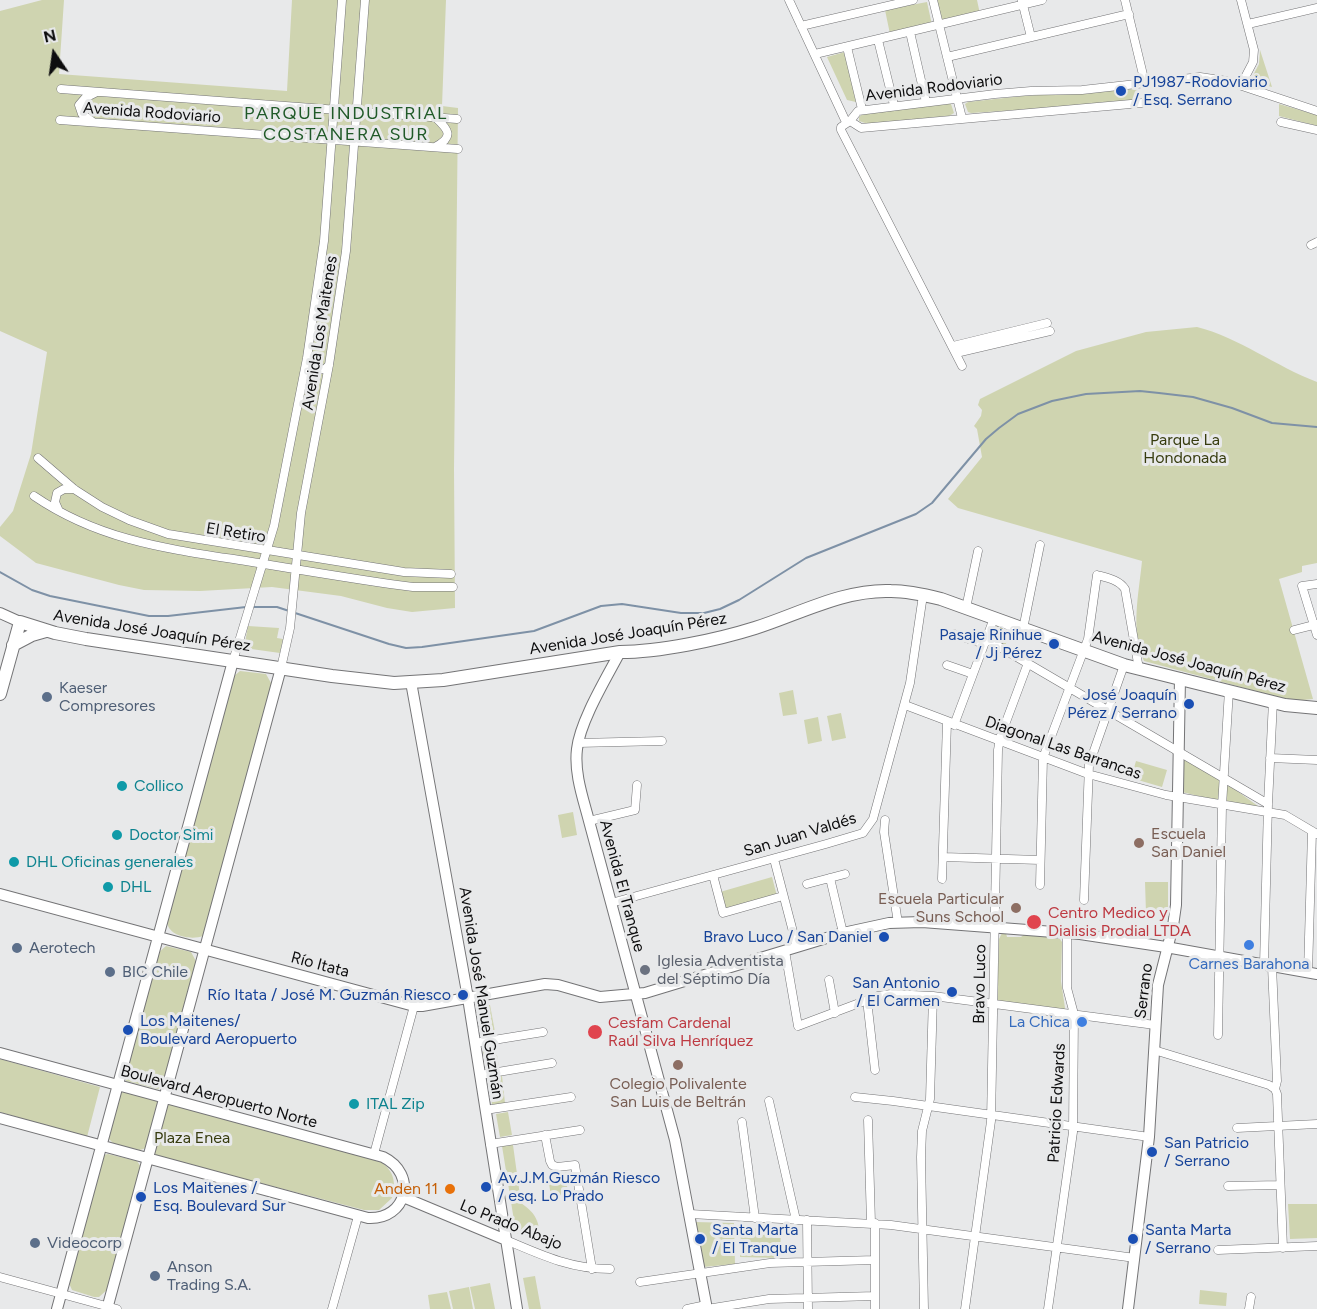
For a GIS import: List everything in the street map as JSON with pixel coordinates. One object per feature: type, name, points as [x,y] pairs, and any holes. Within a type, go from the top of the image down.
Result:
[{"type":"main road","name":"Avenida José Joaquín Pérez","points":[[20,622],[46,631],[75,637],[370,681],[411,682],[443,680],[620,652],[647,651],[735,634],[852,594],[890,591],[923,595],[966,608],[1124,665],[1295,706],[1317,708]]},
{"type":"main road","points":[[0,694],[20,622]]},
{"type":"main road","points":[[13,645],[46,631]]},
{"type":"street","name":"Avenida Los Maitenes","points":[[233,661],[267,551],[280,498],[307,358],[324,242],[342,0]]},
{"type":"street","name":"Avenida Los Maitenes","points":[[281,668],[290,628],[303,505],[329,365],[346,251],[365,0]]},
{"type":"street","points":[[789,0],[848,122],[840,130],[962,366]]},
{"type":"street","points":[[801,26],[913,0]]},
{"type":"street","points":[[933,0],[962,118]]},
{"type":"street","points":[[816,54],[939,25],[1022,2],[1042,0]]},
{"type":"street","points":[[1125,0],[1145,83]]},
{"type":"street","points":[[1241,0],[1253,43],[1254,56],[1241,85]]},
{"type":"street","points":[[1022,2],[1031,37]]},
{"type":"street","points":[[1248,24],[1317,8]]},
{"type":"street","points":[[947,57],[1129,14]]},
{"type":"street","points":[[910,32],[926,102]]},
{"type":"street","points":[[878,40],[894,105]]},
{"type":"street","points":[[846,47],[862,109]]},
{"type":"street","name":"Avenida Rodoviario","points":[[1142,103],[861,128],[848,122],[862,109],[957,98],[1031,91],[1090,89],[1200,77],[1241,85],[1317,111]]},
{"type":"street","name":"Avenida Rodoviario","points":[[61,89],[457,119]]},
{"type":"street","points":[[93,122],[82,114],[79,105],[97,92]]},
{"type":"street","points":[[435,147],[444,141],[448,134],[447,129],[436,118]]},
{"type":"street","name":"Avenida Rodoviario","points":[[60,120],[458,149]]},
{"type":"street","points":[[1281,122],[1317,130]]},
{"type":"street","points":[[955,350],[1045,328]]},
{"type":"street","points":[[307,358],[309,365],[316,370],[325,369],[329,365]]},
{"type":"street","name":"El Retiro","points":[[38,458],[74,489],[116,514],[154,530],[198,541],[404,573],[451,574]]},
{"type":"street","points":[[60,512],[55,502],[57,494],[64,489],[74,489]]},
{"type":"street","name":"El Retiro","points":[[34,496],[87,525],[130,540],[296,570],[402,586],[453,587]]},
{"type":"street","points":[[1023,629],[1040,545]]},
{"type":"street","points":[[966,608],[978,551]]},
{"type":"street","points":[[435,587],[439,582],[436,574]]},
{"type":"street","points":[[1040,885],[1043,758],[1088,639],[1097,575],[1122,584],[1125,589],[1139,669]]},
{"type":"street","points":[[1317,584],[1302,586],[1316,624],[1317,635]]},
{"type":"street","name":"San Juan Valdés","points":[[612,903],[860,834],[869,827],[884,782],[904,705],[912,670],[923,595]]},
{"type":"street","name":"Avenida José Joaquín Pérez","points":[[0,613],[20,622]]},
{"type":"street","points":[[942,879],[951,724],[994,618]]},
{"type":"street","points":[[1293,630],[1316,624]]},
{"type":"street","points":[[954,634],[985,642],[1028,663],[1223,778],[1267,808]]},
{"type":"street","name":"Avenida El Tranque","points":[[620,652],[590,712],[578,743],[578,774],[675,1140],[707,1308]]},
{"type":"street","points":[[57,1309],[233,661]]},
{"type":"street","name":"Bravo Luco","points":[[965,1309],[991,1115],[998,750],[1028,663]]},
{"type":"street","points":[[947,665],[973,674]]},
{"type":"street","points":[[1084,900],[1089,762],[1124,665]]},
{"type":"street","points":[[0,1277],[110,1308],[164,1097],[281,668]]},
{"type":"street","name":"Serrano","points":[[1128,1309],[1149,1137],[1158,985],[1176,905],[1179,678]]},
{"type":"street","name":"Avenida José Manuel Guzmán","points":[[411,682],[468,998],[517,1309]]},
{"type":"street","points":[[1218,1035],[1222,806],[1229,690]]},
{"type":"street","points":[[1273,701],[1267,808],[1268,966],[1277,1083],[1275,1089]]},
{"type":"street","name":"Diagonal Las Barrancas","points":[[904,705],[1088,774],[1222,806],[1267,808],[1285,815],[1314,833]]},
{"type":"street","points":[[578,743],[662,741]]},
{"type":"street","points":[[1270,758],[1317,760]]},
{"type":"street","points":[[589,822],[634,811],[637,807],[637,785]]},
{"type":"street","points":[[885,820],[884,832],[898,923]]},
{"type":"street","points":[[1313,974],[1314,833]]},
{"type":"street","points":[[943,857],[1040,860]]},
{"type":"street","points":[[774,859],[797,947]]},
{"type":"street","points":[[807,884],[845,874]]},
{"type":"street","points":[[713,875],[723,913],[783,896]]},
{"type":"street","points":[[830,878],[843,933]]},
{"type":"street","name":"Río Itata","points":[[0,894],[414,1006],[551,983],[600,997],[635,994],[663,988],[843,933],[872,926],[922,922],[1067,933],[1166,947],[1313,974]]},
{"type":"street","name":"Patricio Edwards","points":[[1048,1309],[1072,1126],[1074,1014],[1067,988],[1067,933]]},
{"type":"street","points":[[785,951],[798,1026],[878,996],[891,994],[993,1003],[1155,1025]]},
{"type":"street","points":[[829,980],[835,1012]]},
{"type":"street","points":[[924,1309],[922,1143],[923,1125],[928,1106],[933,996]]},
{"type":"street","points":[[867,1000],[875,1070]]},
{"type":"street","points":[[374,1154],[414,1006]]},
{"type":"street","points":[[475,1043],[543,1032]]},
{"type":"street","points":[[1154,1050],[1269,1085],[1275,1089],[1283,1248]]},
{"type":"street","name":"Boulevard Aeropuerto Norte","points":[[0,1053],[374,1154],[389,1160],[399,1170],[404,1183],[403,1197]]},
{"type":"street","points":[[480,1075],[552,1064]]},
{"type":"street","points":[[485,1110],[571,1097]]},
{"type":"street","points":[[855,1097],[1149,1137]]},
{"type":"street","points":[[769,1101],[796,1220]]},
{"type":"street","points":[[0,1118],[358,1216],[382,1217],[393,1211],[403,1197]]},
{"type":"street","points":[[868,1120],[875,1260],[875,1309]]},
{"type":"street","points":[[742,1122],[755,1218]]},
{"type":"street","points":[[1237,1128],[1317,1124]]},
{"type":"street","points":[[490,1144],[580,1130]]},
{"type":"street","points":[[545,1135],[552,1165],[557,1167],[575,1165],[592,1269]]},
{"type":"street","points":[[1228,1186],[1280,1185]]},
{"type":"street","name":"Lo Prado Abajo","points":[[403,1197],[562,1262],[592,1269],[610,1269]]},
{"type":"street","points":[[690,1214],[873,1223],[1135,1258]]},
{"type":"street","points":[[332,1309],[358,1216]]},
{"type":"street","points":[[807,1220],[808,1309]]},
{"type":"street","points":[[1218,1250],[1317,1246]]},
{"type":"street","points":[[640,1282],[770,1263],[875,1260]]},
{"type":"street","points":[[687,1309],[769,1299],[875,1296]]},
{"type":"street","points":[[1249,1309],[1251,1297]]},
{"type":"green space","points":[[42,0],[64,0],[59,74],[287,91],[292,0],[446,0],[442,106],[458,108],[454,469],[455,608],[412,612],[341,596],[272,587],[200,591],[144,590],[36,563],[0,536],[0,527],[13,511],[31,454],[47,352],[0,331],[0,11]]},
{"type":"green space","points":[[937,0],[977,0],[980,14],[942,22]]},
{"type":"green space","points":[[927,2],[932,25],[890,34],[885,10]]},
{"type":"green space","points":[[1260,50],[1272,87],[1250,81],[1259,64]]},
{"type":"green space","points":[[845,52],[856,102],[847,100],[827,57]]},
{"type":"green space","points":[[1136,89],[1139,91],[1140,100],[1080,106],[971,113],[968,112],[965,104],[1023,96]]},
{"type":"green space","points":[[951,104],[954,113],[949,116],[868,124],[859,121],[859,117],[866,112]]},
{"type":"green space","points":[[1279,104],[1317,115],[1317,126],[1279,116]]},
{"type":"green space","name":"Parque La Hondonada","points":[[1197,327],[1228,338],[1317,382],[1317,563],[1302,566],[1302,572],[1279,579],[1313,699],[1293,701],[1144,661],[1136,625],[1142,561],[958,508],[948,499],[982,457],[977,429],[974,426],[981,416],[982,410],[978,405],[980,399],[1076,351],[1146,332]]},
{"type":"green space","points":[[994,624],[1012,630],[1004,648],[989,639]]},
{"type":"green space","points":[[248,626],[279,628],[277,638],[283,639],[280,653],[244,648]]},
{"type":"green space","points":[[240,671],[266,674],[271,683],[271,690],[203,936],[193,938],[182,936],[172,932],[167,923],[234,676]]},
{"type":"green space","points":[[793,690],[797,714],[783,716],[779,693]]},
{"type":"green space","points":[[841,713],[846,738],[832,741],[827,716]]},
{"type":"green space","points":[[818,717],[822,741],[808,744],[804,720]]},
{"type":"green space","points":[[1182,758],[1220,780],[1219,801],[1182,792]]},
{"type":"green space","points":[[1136,761],[1167,770],[1162,787],[1131,778]]},
{"type":"green space","points":[[1226,783],[1262,809],[1225,802]]},
{"type":"green space","points":[[573,812],[577,835],[562,838],[558,815]]},
{"type":"green space","points":[[772,877],[777,896],[725,910],[720,892]]},
{"type":"green space","points":[[1145,882],[1168,882],[1168,912],[1146,913]]},
{"type":"green space","points":[[1002,933],[1006,933],[1007,937],[1021,937],[1025,934],[1060,939],[1062,942],[1061,981],[1064,1010],[997,1001],[999,939]]},
{"type":"green space","points":[[166,946],[191,952],[197,963],[163,1085],[158,1089],[126,1081],[125,1076],[158,953]]},
{"type":"green space","points":[[490,1005],[495,1032],[482,1034],[478,1007]]},
{"type":"green space","points":[[495,1043],[499,1067],[486,1069],[482,1045]]},
{"type":"green space","points":[[0,1059],[100,1087],[87,1137],[0,1112]]},
{"type":"green space","points":[[502,1076],[505,1103],[492,1105],[489,1078]]},
{"type":"green space","points":[[123,1092],[157,1100],[158,1104],[146,1148],[140,1150],[114,1144],[108,1138],[120,1094]]},
{"type":"green space","name":"Plaza Enea","points":[[168,1104],[378,1160],[387,1167],[394,1181],[392,1198],[379,1210],[364,1210],[153,1155]]},
{"type":"green space","points":[[508,1112],[512,1135],[500,1137],[496,1114]]},
{"type":"green space","points":[[513,1145],[521,1203],[531,1211],[536,1219],[541,1240],[516,1233],[502,1146]]},
{"type":"green space","points":[[108,1154],[137,1161],[141,1167],[108,1289],[99,1297],[94,1297],[72,1290],[68,1281],[103,1155]]},
{"type":"green space","points":[[569,1172],[572,1174],[574,1185],[567,1186],[569,1194],[551,1197],[548,1176]]},
{"type":"green space","points":[[1288,1204],[1317,1204],[1317,1238],[1290,1239]]},
{"type":"green space","points":[[695,1222],[734,1223],[735,1264],[703,1267]]},
{"type":"green space","points":[[741,1228],[781,1229],[780,1258],[740,1257]]},
{"type":"green space","points":[[535,1276],[541,1309],[529,1309],[523,1278]]},
{"type":"green space","points":[[490,1283],[495,1309],[475,1309],[470,1287]]},
{"type":"green space","points":[[469,1287],[473,1309],[453,1309],[449,1291]]},
{"type":"green space","points":[[1200,1290],[1227,1293],[1226,1306],[1199,1304]]},
{"type":"green space","points":[[447,1292],[451,1309],[430,1309],[428,1295]]},
{"type":"waterway","points":[[251,607],[277,607],[406,648],[534,631],[601,606],[622,604],[681,613],[704,613],[720,609],[739,600],[806,558],[916,514],[932,503],[986,439],[999,428],[1018,414],[1052,401],[1086,394],[1140,391],[1193,397],[1272,423],[1317,427]]},
{"type":"waterway","points":[[0,572],[32,590],[50,596],[149,616],[246,607]]},
{"type":"place","name":"PJ1987-Rodoviario / Esq. Serrano","points":[[1121,91]]},
{"type":"place","name":"Pasaje Rinihue / Jj Pérez","points":[[1054,644]]},
{"type":"place","name":"Kaeser Compresores","points":[[47,697]]},
{"type":"place","name":"José Joaquín Pérez / Serrano","points":[[1189,704]]},
{"type":"place","name":"Collico","points":[[122,786]]},
{"type":"place","name":"Doctor Simi","points":[[117,835]]},
{"type":"place","name":"Escuela San Daniel","points":[[1139,843]]},
{"type":"place","name":"DHL Oficinas generales","points":[[14,862]]},
{"type":"place","name":"DHL","points":[[108,887]]},
{"type":"place","name":"Escuela Particular Suns School","points":[[1016,908]]},
{"type":"place","name":"Centro Medico y Dialisis Prodial LTDA","points":[[1034,922]]},
{"type":"place","name":"Bravo Luco / San Daniel","points":[[884,937]]},
{"type":"place","name":"Carnes Barahona","points":[[1249,945]]},
{"type":"place","name":"Aerotech","points":[[17,948]]},
{"type":"place","name":"Iglesia Adventista del Séptimo Día","points":[[645,970]]},
{"type":"place","name":"BIC Chile","points":[[110,972]]},
{"type":"place","name":"San Antonio / El Carmen","points":[[952,992]]},
{"type":"place","name":"Río Itata / José M. Guzmán Riesco","points":[[463,995]]},
{"type":"place","name":"La Chica","points":[[1082,1022]]},
{"type":"place","name":"Los Maitenes/ Boulevard Aeropuerto","points":[[128,1030]]},
{"type":"place","name":"Cesfam Cardenal Raúl Silva Henríquez","points":[[595,1032]]},
{"type":"place","name":"Colegio Polivalente San Luis de Beltrán","points":[[678,1065]]},
{"type":"place","name":"ITAL Zip","points":[[354,1104]]},
{"type":"place","name":"San Patricio / Serrano","points":[[1152,1152]]},
{"type":"place","name":"Av.J.M.Guzmán Riesco / esq. Lo Prado","points":[[486,1187]]},
{"type":"place","name":"Anden 11","points":[[450,1189]]},
{"type":"place","name":"Los Maitenes / Esq. Boulevard Sur","points":[[141,1197]]},
{"type":"place","name":"Santa Marta / El Tranque","points":[[700,1239]]},
{"type":"place","name":"Santa Marta / Serrano","points":[[1133,1239]]},
{"type":"place","name":"Videocorp","points":[[35,1243]]},
{"type":"place","name":"Anson Trading S.A.","points":[[155,1276]]},
{"type":"district","name":"PARQUE INDUSTRIAL COSTANERA SUR","points":[[346,124]]}]
